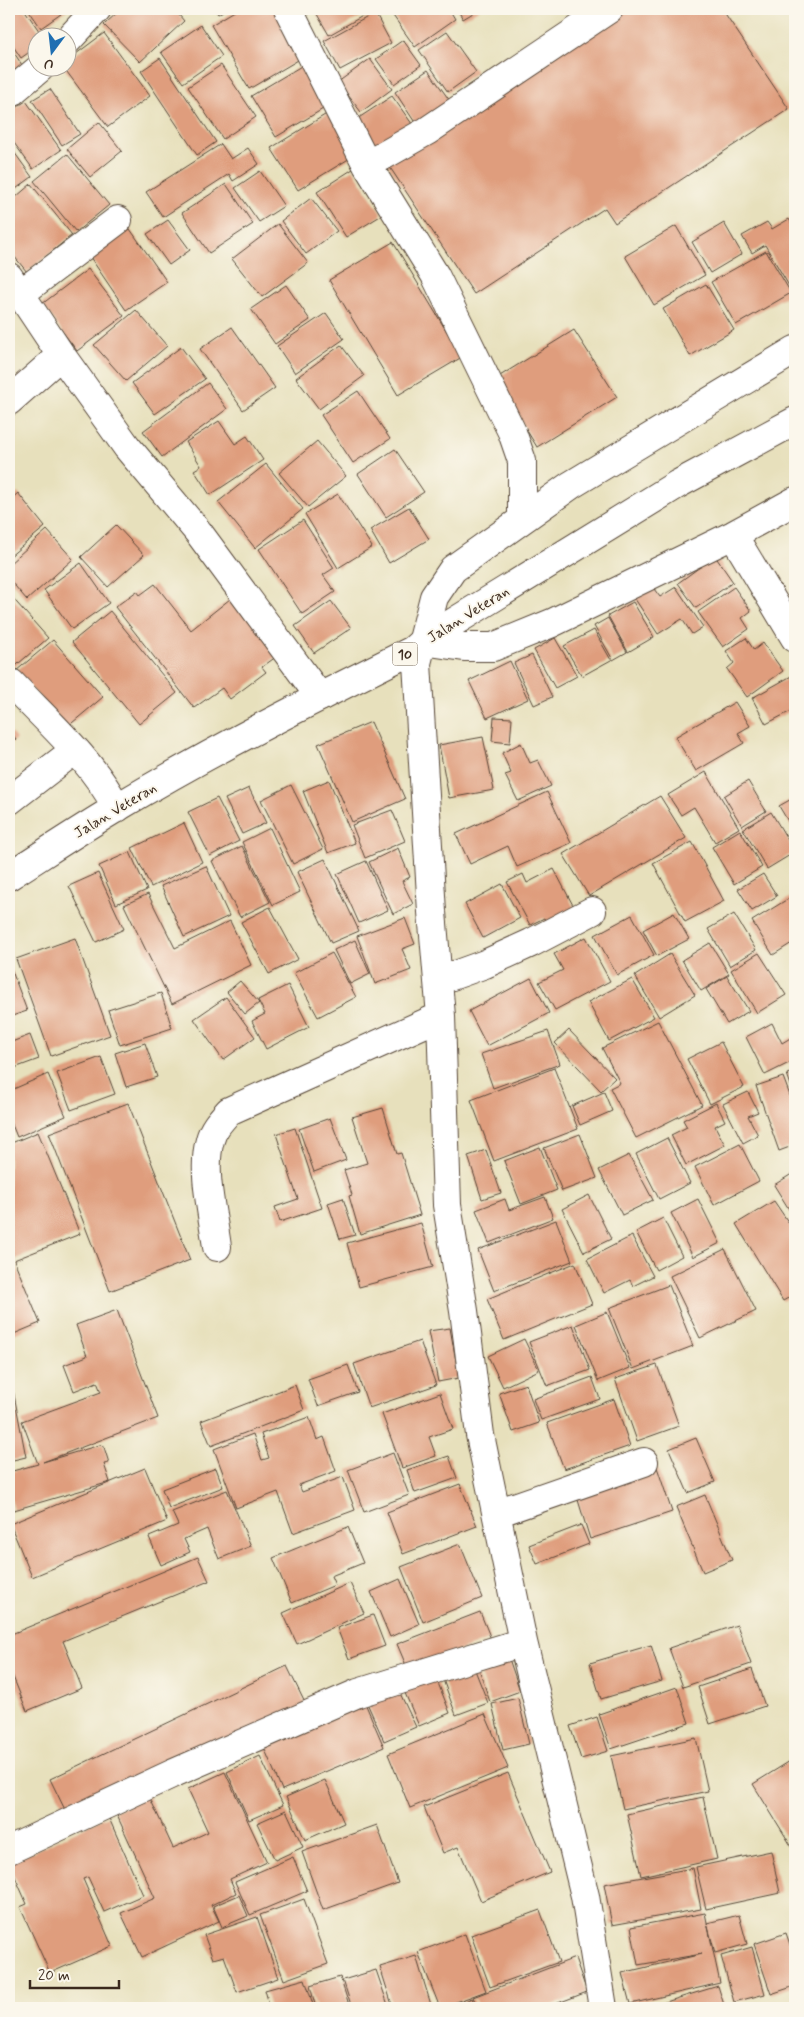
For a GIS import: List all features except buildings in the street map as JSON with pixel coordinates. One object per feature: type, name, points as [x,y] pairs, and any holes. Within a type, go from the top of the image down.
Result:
[{"type":"main road","points":[[78,29],[97,9]]},
{"type":"main road","points":[[288,9],[366,165],[435,275],[512,432],[522,461],[522,519]]},
{"type":"main road","points":[[366,165],[428,131],[609,9]]},
{"type":"main road","points":[[9,94],[28,78]]},
{"type":"main road","points":[[118,220],[14,286],[61,356],[127,447],[199,534],[320,697]]},
{"type":"main road","points":[[603,2008],[585,1896],[523,1642],[480,1435],[464,1312],[447,1205],[441,1016],[420,727],[420,682],[417,663],[434,597],[453,569],[571,485],[795,350]]},
{"type":"main road","points":[[9,401],[61,356]]},
{"type":"main road","name":"Jalan Veteran","points":[[9,876],[117,808],[320,697],[412,650],[678,484],[795,421]]},
{"type":"main road","points":[[422,642],[464,647],[493,647],[552,623],[733,535],[795,501]]},
{"type":"main road","points":[[733,535],[795,638]]},
{"type":"main road","points":[[11,683],[75,750],[105,786],[117,808]]},
{"type":"main road","points":[[9,801],[75,750]]},
{"type":"main road","points":[[438,980],[485,964],[524,947],[592,911]]},
{"type":"main road","points":[[217,1247],[206,1163],[210,1139],[216,1126],[229,1111],[441,1016]]},
{"type":"main road","points":[[497,1512],[644,1462]]},
{"type":"main road","points":[[9,1850],[174,1773],[358,1693],[523,1642]]}]
